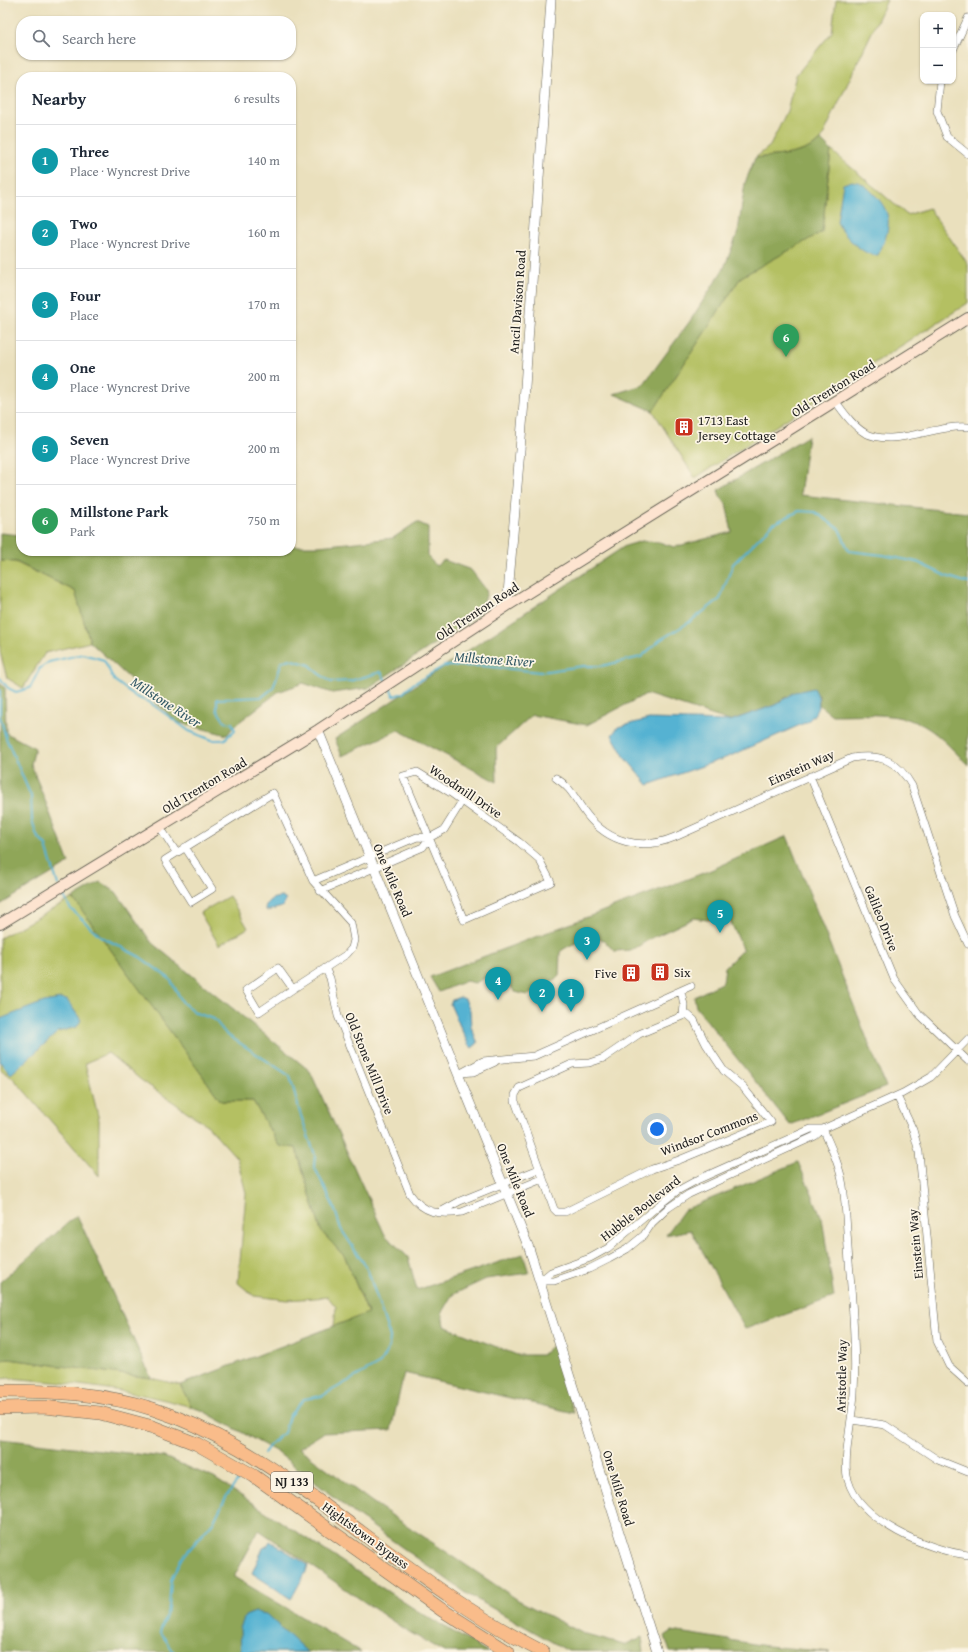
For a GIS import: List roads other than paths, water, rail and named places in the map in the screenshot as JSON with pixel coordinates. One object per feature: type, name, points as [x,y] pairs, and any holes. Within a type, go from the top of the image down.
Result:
[{"type":"highway","name":"Hightstown Bypass","points":[[0,1391],[52,1391],[110,1398],[152,1409],[204,1429],[257,1458],[462,1604],[506,1632],[543,1652]]},
{"type":"highway","name":"Hightstown Bypass","points":[[0,1408],[44,1407],[100,1413],[153,1427],[197,1444],[254,1476],[442,1610],[508,1652]]},
{"type":"main road","name":"Old Trenton Road","points":[[0,924],[318,730],[507,606],[836,402],[968,318]]},
{"type":"street","name":"Ancil Davison Road","points":[[507,606],[524,402],[551,0]]},
{"type":"street","points":[[954,48],[968,18]]},
{"type":"street","points":[[940,84],[937,111],[942,124],[947,136],[968,154]]},
{"type":"street","points":[[836,402],[855,425],[865,433],[880,437],[894,438],[947,427],[968,427]]},
{"type":"street","name":"One Mile Road","points":[[318,730],[459,1074],[540,1280],[657,1652]]},
{"type":"street","name":"Einstein Way","points":[[556,778],[567,786],[587,815],[603,831],[625,843],[638,844],[656,843],[670,839],[852,758],[865,756],[886,760],[896,766],[906,776],[921,810],[955,916],[968,944]]},
{"type":"street","name":"Woodmill Drive","points":[[417,772],[462,801],[519,842],[539,859],[551,882],[464,920],[403,776],[417,772]]},
{"type":"street","name":"Galileo Drive","points":[[810,776],[894,978],[908,1001],[919,1014],[968,1060]]},
{"type":"street","points":[[186,847],[212,889],[191,902],[165,860],[273,793],[313,881],[320,892],[347,917],[354,934],[352,948],[348,954],[259,1012],[246,990],[278,968],[293,989]]},
{"type":"street","points":[[320,892],[423,847],[429,838],[444,830],[462,801]]},
{"type":"street","points":[[160,827],[176,852]]},
{"type":"street","points":[[313,881],[418,837],[429,838]]},
{"type":"street","name":"Old Stone Mill Drive","points":[[325,968],[330,978],[338,1016],[410,1194],[420,1207],[428,1211],[449,1214],[462,1212],[507,1193]]},
{"type":"street","points":[[459,1074],[473,1072],[499,1061],[534,1056],[691,986]]},
{"type":"street","points":[[681,991],[684,1006],[683,1015]]},
{"type":"street","name":"Windsor Commons","points":[[687,1014],[694,1020],[706,1044],[724,1071],[743,1087],[771,1122],[679,1160],[652,1169],[565,1212],[557,1212],[554,1209],[542,1179],[515,1101],[515,1095],[519,1088],[572,1064],[604,1058],[639,1034],[683,1015],[687,1014]]},
{"type":"street","name":"Hubble Boulevard","points":[[540,1280],[554,1281],[589,1269],[628,1249],[644,1235],[652,1223],[668,1208],[689,1194],[815,1136],[823,1129],[897,1096],[931,1077],[968,1039]]},
{"type":"street","name":"Einstein Way","points":[[897,1096],[913,1130],[919,1152],[937,1341],[949,1366],[968,1383]]},
{"type":"street","name":"Hubble Boulevard","points":[[540,1280],[551,1272],[590,1258],[608,1248],[665,1200],[699,1179],[812,1129],[823,1129]]},
{"type":"street","name":"Aristotle Way","points":[[823,1129],[834,1154],[843,1185],[855,1337],[852,1420],[846,1467],[847,1479],[858,1500],[867,1510],[892,1528],[945,1551],[968,1555]]},
{"type":"street","points":[[440,1212],[460,1201],[539,1169]]},
{"type":"street","points":[[507,1193],[542,1179]]},
{"type":"street","points":[[852,1420],[885,1425],[938,1460],[968,1472]]},
{"type":"water","points":[[852,181],[866,186],[880,201],[887,215],[888,229],[878,255],[867,253],[854,244],[837,222],[843,184]]},
{"type":"water","points":[[814,688],[819,702],[816,711],[807,722],[728,757],[648,785],[624,756],[612,735],[618,727],[649,719],[730,721],[775,705],[795,692]]},
{"type":"water","points":[[282,897],[286,900],[282,907],[267,911],[265,908],[269,901]]},
{"type":"water","points":[[460,997],[465,999],[470,1010],[471,1027],[478,1043],[472,1048],[468,1044],[450,1004],[452,1000]]},
{"type":"water","points":[[60,999],[67,1000],[81,1020],[77,1027],[58,1032],[11,1074],[0,1062],[0,1019],[44,1002]]},
{"type":"water","points":[[270,1541],[308,1565],[306,1572],[291,1599],[252,1573],[263,1548],[267,1546]]},
{"type":"water","points":[[255,1612],[266,1614],[307,1652],[241,1652],[240,1628],[245,1616]]},
{"type":"waterway","name":"Millstone River","points":[[389,686],[394,696],[403,693],[413,684],[444,666],[483,666],[540,672],[583,666],[601,666],[641,657],[660,640],[688,623],[720,599],[733,564],[773,524],[799,511],[815,512],[839,529],[849,551],[883,555],[917,562],[946,576],[968,583]]},
{"type":"waterway","name":"Millstone River","points":[[0,678],[8,688],[16,692],[30,688],[40,668],[49,662],[83,654],[104,660],[114,680],[136,697],[149,702],[189,731],[212,740],[224,740],[235,730],[232,723],[225,722],[217,710],[217,699],[262,697],[273,688],[282,662],[289,659],[310,665],[331,682],[350,681],[381,672],[386,681]]},
{"type":"waterway","points":[[0,690],[0,716],[6,738],[31,796],[32,820],[37,836],[46,846],[58,885]]},
{"type":"waterway","points":[[61,891],[70,908],[100,936],[140,957],[170,979],[183,1003],[196,1013],[214,1019],[226,1034],[290,1076],[300,1113],[315,1155],[314,1166],[334,1207],[341,1229],[367,1268],[390,1337],[389,1347],[380,1363],[322,1396],[304,1399],[289,1416],[284,1433],[272,1442],[264,1453]]},
{"type":"waterway","points":[[174,1652],[160,1632],[169,1607],[171,1580],[181,1559],[214,1521],[226,1497],[241,1476]]},
{"type":"place","name":"Millstone Park","points":[[786,357]]},
{"type":"place","name":"1713 East Jersey Cottage","points":[[684,427]]},
{"type":"place","name":"Seven","points":[[720,933]]},
{"type":"place","name":"Four","points":[[587,960]]},
{"type":"place","name":"Six","points":[[660,972]]},
{"type":"place","name":"Five","points":[[631,973]]},
{"type":"place","name":"One","points":[[498,1000]]},
{"type":"place","name":"Two","points":[[542,1012]]},
{"type":"place","name":"Three","points":[[571,1012]]}]
